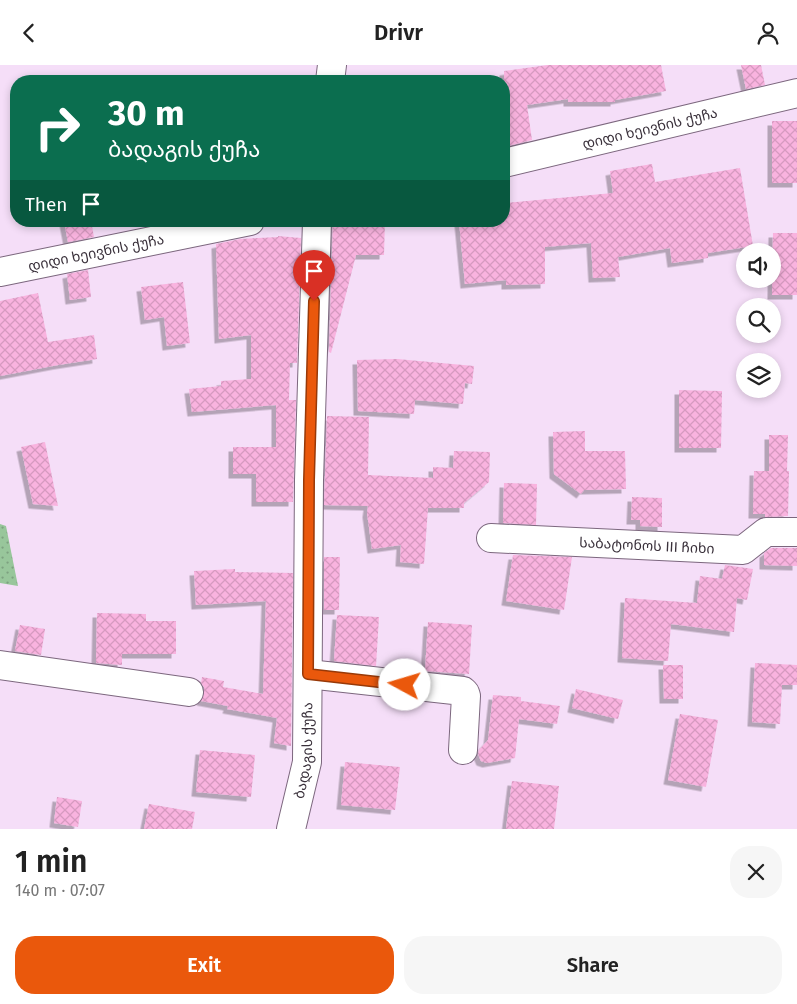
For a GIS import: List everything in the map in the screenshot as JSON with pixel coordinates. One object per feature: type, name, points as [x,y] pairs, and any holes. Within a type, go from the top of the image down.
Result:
[{"type":"street","name":"დიდი ხეივნის ქუჩა","points":[[510,162],[797,93]]},
{"type":"street","name":"დიდი ხეივნის ქუჩა","points":[[0,272],[221,227]]},
{"type":"street","name":"ბადაგის ქუჩა","points":[[292,829],[307,762],[309,480],[317,227]]},
{"type":"street","name":"საბატონოს III ჩიხი","points":[[491,538],[743,550],[766,531],[797,531]]},
{"type":"street","points":[[0,665],[189,692]]},
{"type":"street","points":[[308,674],[463,691],[466,696],[463,750]]},
{"type":"green space","points":[[0,524],[6,526],[18,586],[0,583]]},
{"type":"building","points":[[548,65],[661,65],[666,91],[615,100],[615,102],[568,102],[568,99],[527,105],[532,140],[510,146],[510,75],[504,75],[504,71]]},
{"type":"building","points":[[741,65],[761,65],[765,85],[746,89]]},
{"type":"building","points":[[772,121],[797,121],[797,183],[772,183]]},
{"type":"building","points":[[652,164],[655,182],[740,168],[752,243],[736,243],[736,249],[708,253],[708,258],[672,263],[670,248],[618,257],[620,277],[593,278],[591,243],[545,247],[545,284],[506,285],[506,280],[465,284],[460,227],[510,227],[510,202],[613,193],[610,171]]},
{"type":"building","points":[[65,227],[92,227],[94,237],[68,242]]},
{"type":"building","points":[[333,227],[385,227],[384,255],[356,255],[331,353],[329,352]]},
{"type":"building","points":[[773,233],[797,233],[797,295],[772,295],[772,288],[781,288],[781,243],[773,243]]},
{"type":"building","points":[[278,236],[301,238],[297,363],[290,363],[289,400],[296,400],[293,502],[256,502],[256,474],[233,474],[233,447],[276,447],[276,405],[192,412],[189,389],[221,386],[221,381],[251,379],[251,335],[219,339],[216,244],[240,239]]},
{"type":"building","points":[[88,270],[91,297],[70,300],[67,274]]},
{"type":"building","points":[[183,282],[190,343],[167,346],[164,317],[145,320],[141,287]]},
{"type":"building","points":[[38,293],[48,342],[94,335],[97,359],[0,376],[0,301]]},
{"type":"building","points":[[397,359],[474,366],[472,384],[465,383],[463,404],[415,400],[414,414],[358,411],[357,360]]},
{"type":"building","points":[[679,390],[722,391],[721,448],[679,448]]},
{"type":"building","points":[[327,416],[369,417],[368,475],[433,478],[433,467],[453,468],[454,451],[490,452],[489,482],[464,503],[464,508],[428,508],[424,564],[400,562],[401,545],[372,549],[367,513],[368,506],[324,505]]},
{"type":"building","points":[[585,431],[585,451],[625,451],[626,489],[584,490],[581,494],[554,474],[553,432]]},
{"type":"building","points":[[769,435],[788,435],[788,516],[765,517],[765,514],[753,514],[754,471],[769,471]]},
{"type":"building","points":[[45,442],[58,506],[33,504],[21,447]]},
{"type":"building","points":[[504,483],[537,484],[536,525],[503,523]]},
{"type":"building","points":[[632,497],[662,498],[662,527],[640,526],[640,520],[631,520]]},
{"type":"building","points":[[771,548],[797,548],[797,566],[764,565],[764,553]]},
{"type":"building","points":[[513,555],[572,557],[564,610],[506,601]]},
{"type":"building","points":[[324,557],[340,557],[339,610],[324,610]]},
{"type":"building","points":[[725,565],[753,569],[747,600],[737,598],[734,632],[671,624],[668,661],[622,658],[625,598],[697,603],[700,576],[722,579]]},
{"type":"building","points":[[235,569],[235,572],[293,573],[291,746],[274,743],[277,718],[227,709],[228,706],[201,701],[204,694],[204,687],[201,683],[202,677],[224,681],[223,687],[263,694],[266,601],[196,605],[194,571]]},
{"type":"building","points":[[97,613],[146,614],[146,621],[176,621],[176,654],[122,654],[122,665],[96,663]]},
{"type":"building","points":[[337,615],[379,617],[376,666],[334,661]]},
{"type":"building","points":[[428,622],[472,625],[469,674],[425,671]]},
{"type":"building","points":[[20,625],[45,629],[41,655],[15,651]]},
{"type":"building","points":[[755,663],[797,665],[797,685],[782,685],[780,724],[752,722]]},
{"type":"building","points":[[663,665],[683,665],[683,699],[664,699]]},
{"type":"building","points":[[576,689],[623,700],[618,719],[572,708]]},
{"type":"building","points":[[493,695],[521,697],[521,701],[560,706],[557,724],[519,719],[515,758],[487,763],[481,761],[478,754],[479,750],[488,740]]},
{"type":"building","points":[[680,714],[718,720],[706,787],[668,780]]},
{"type":"building","points":[[200,750],[255,755],[251,797],[196,792]]},
{"type":"building","points":[[345,762],[400,767],[395,810],[341,805]]},
{"type":"building","points":[[512,781],[559,786],[554,829],[506,829]]},
{"type":"building","points":[[57,797],[82,801],[78,827],[54,823]]},
{"type":"building","points":[[149,804],[195,812],[192,829],[144,829]]},
{"type":"route","points":[[314,301],[309,480],[308,674],[405,685]]}]
